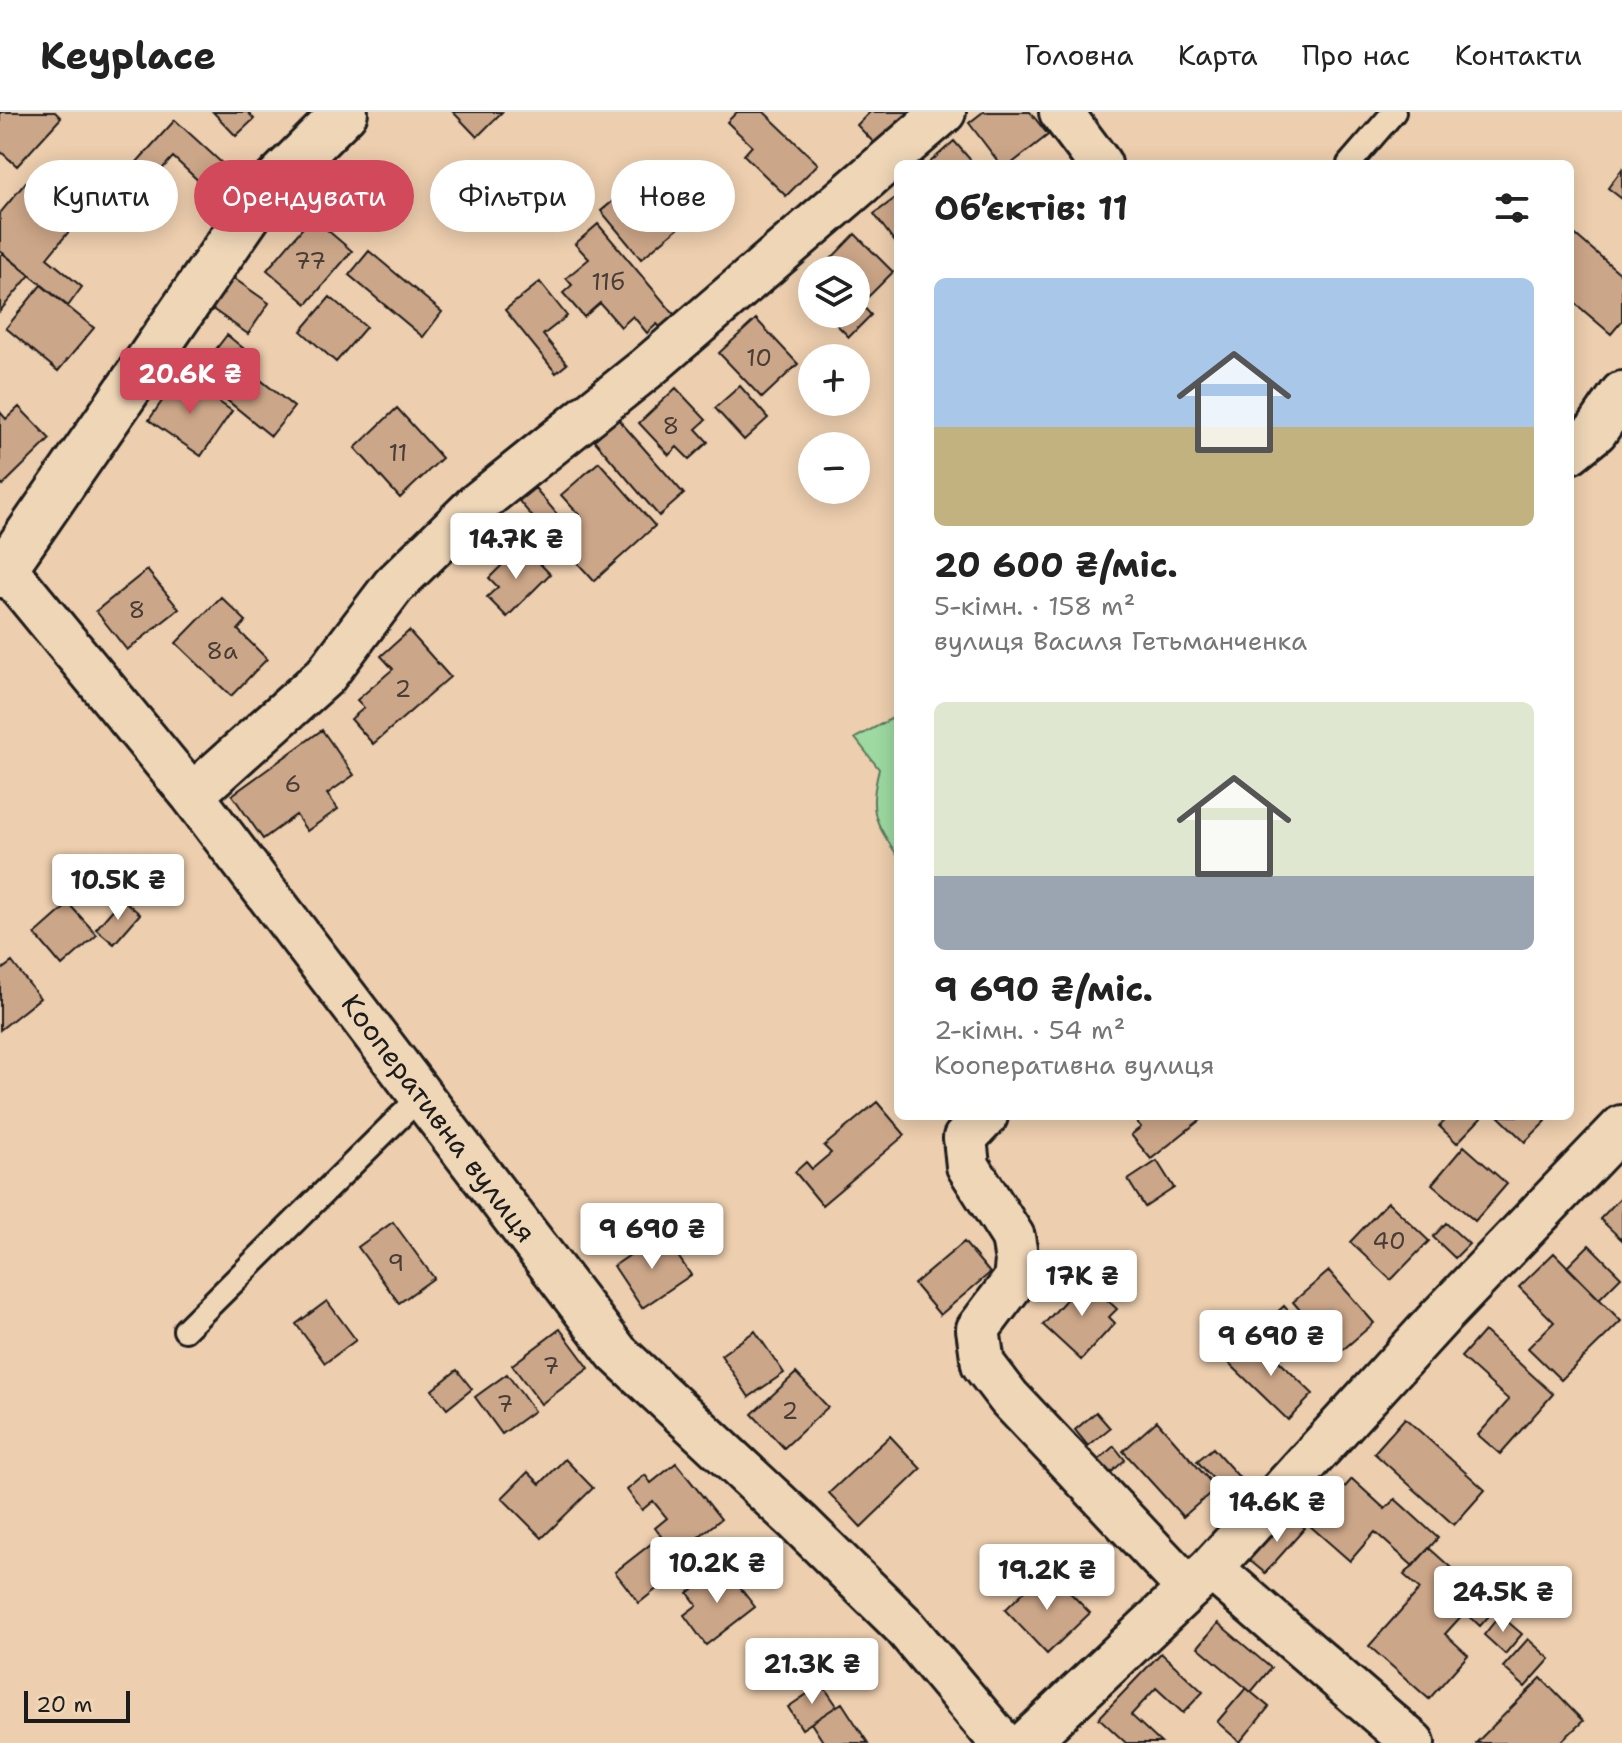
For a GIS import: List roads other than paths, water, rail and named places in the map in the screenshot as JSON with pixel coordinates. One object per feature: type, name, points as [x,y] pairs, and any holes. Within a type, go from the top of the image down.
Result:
[{"type":"street","points":[[3,572],[263,194],[345,112]]},
{"type":"street","points":[[192,795],[325,676],[394,585],[476,505],[647,368],[944,112]]},
{"type":"street","points":[[1061,112],[1097,160]]},
{"type":"street","points":[[1574,449],[1596,431],[1622,393]]},
{"type":"street","name":"Кооперативна вулиця","points":[[3,572],[192,795],[617,1353],[904,1626],[1002,1743]]},
{"type":"street","points":[[982,1120],[965,1138],[968,1166],[1013,1237],[1017,1261],[1015,1280],[978,1329],[983,1364],[1009,1398],[1200,1578],[1413,1743]]},
{"type":"street","points":[[1026,1743],[1200,1578],[1441,1316],[1622,1127]]},
{"type":"lane","points":[[1352,160],[1394,112]]},
{"type":"lane","points":[[185,1330],[421,1096]]}]
